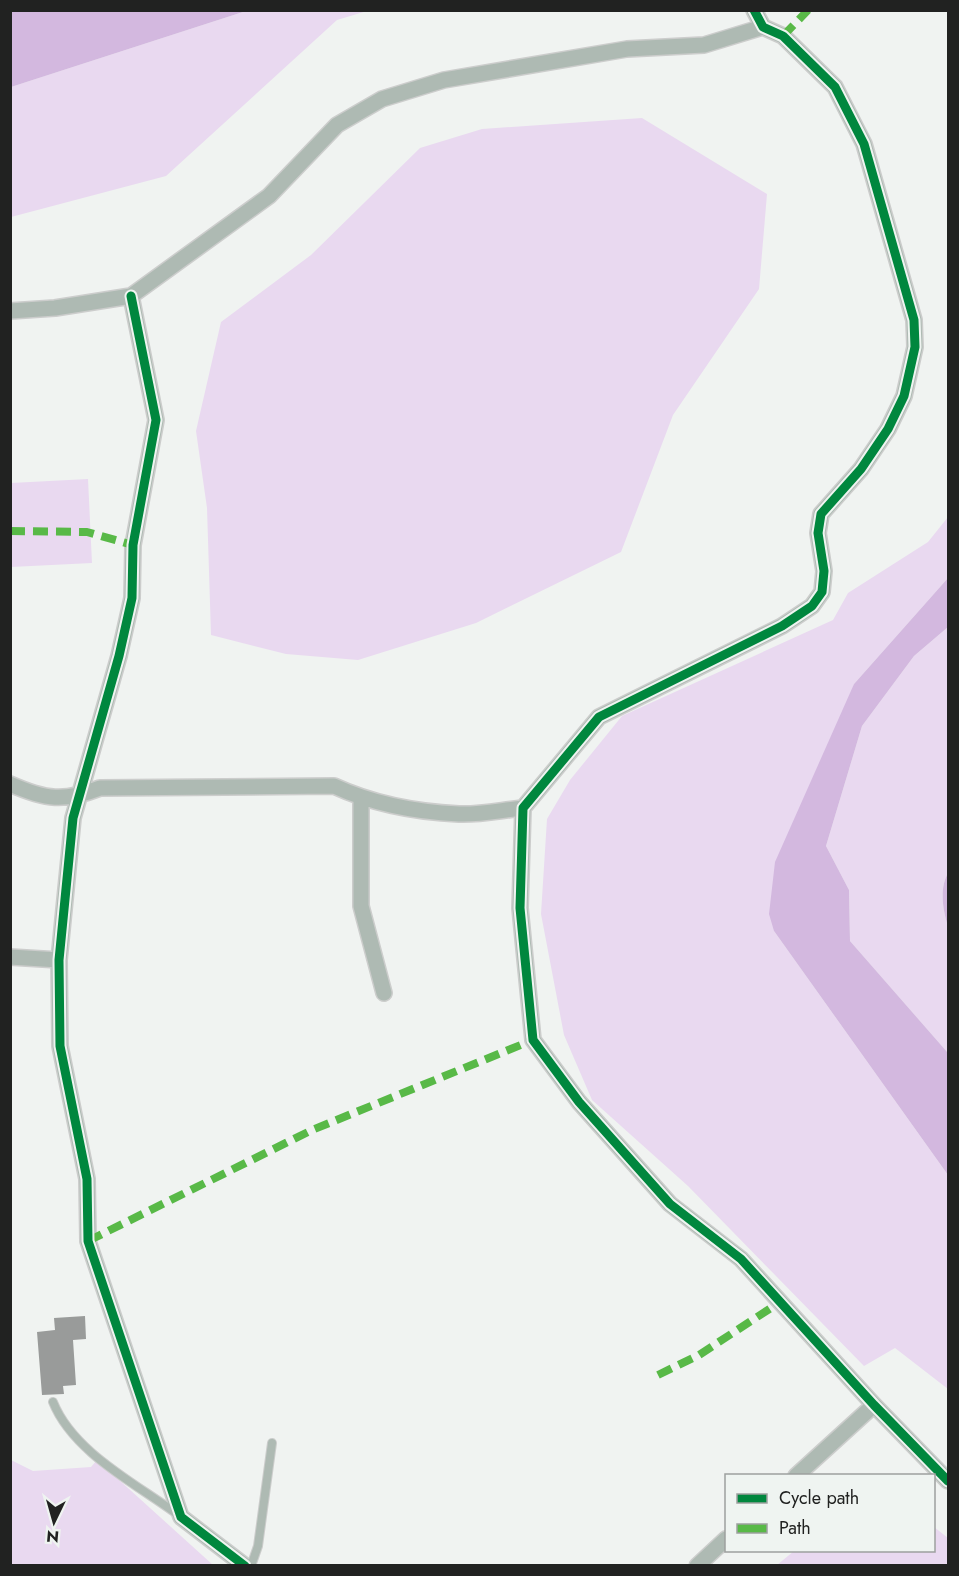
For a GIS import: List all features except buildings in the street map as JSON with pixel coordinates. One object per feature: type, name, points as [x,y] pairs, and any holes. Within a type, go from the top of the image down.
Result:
[{"type":"street","points":[[754,10],[763,27],[783,36],[835,87],[864,144],[914,320],[915,347],[904,396],[888,429],[861,469],[821,514],[818,533],[824,571],[822,592],[812,606],[782,627],[599,717],[523,808],[520,908],[534,1040],[579,1102],[670,1204],[741,1259],[874,1405],[948,1481]]},
{"type":"street","points":[[10,311],[55,308],[131,296],[269,196],[337,125],[382,99],[444,80],[627,49],[704,45],[763,27]]},
{"type":"street","points":[[131,296],[156,420],[133,545],[132,598],[119,656],[73,818],[59,960],[60,1046],[87,1179],[88,1241],[181,1516],[245,1566]]},
{"type":"street","points":[[10,784],[51,799],[79,796],[100,788],[334,786],[361,799],[383,804],[460,814],[523,808]]},
{"type":"street","points":[[361,799],[361,906],[384,993]]},
{"type":"street","points":[[10,957],[59,960]]},
{"type":"street","points":[[798,1474],[874,1405]]},
{"type":"street","points":[[697,1566],[725,1540]]},
{"type":"lane","points":[[53,1402],[61,1420],[94,1454],[181,1516]]},
{"type":"lane","points":[[251,1566],[258,1546],[272,1443]]},
{"type":"shaded area","points":[[11,10],[246,10],[246,11],[11,87]]},
{"type":"shaded area","points":[[246,11],[367,11],[337,20],[166,176],[11,217],[11,87]]},
{"type":"shaded area","points":[[642,118],[767,194],[759,289],[673,415],[621,552],[476,623],[358,660],[286,654],[211,635],[207,508],[196,431],[221,322],[311,255],[420,148],[482,129]]},
{"type":"shaded area","points":[[88,479],[92,563],[11,567],[11,483]]},
{"type":"shaded area","points":[[948,517],[948,578],[854,684],[774,931],[948,1175],[948,1389],[895,1348],[864,1366],[688,1186],[592,1100],[564,1035],[541,914],[547,819],[570,780],[622,716],[833,620],[848,593],[928,542]]},
{"type":"shaded area","points":[[948,578],[948,627],[914,656],[862,726],[826,846],[849,890],[850,941],[948,1053],[948,1175],[774,931],[769,914],[775,862],[854,684]]},
{"type":"shaded area","points":[[948,627],[948,873],[945,879],[943,907],[948,926],[948,1053],[850,941],[849,890],[826,846],[862,726],[914,656]]},
{"type":"shaded area","points":[[948,873],[948,926],[943,907],[943,893]]},
{"type":"shaded area","points":[[11,1460],[33,1471],[91,1467],[97,1460],[213,1565],[11,1566]]},
{"type":"shaded area","points":[[935,1528],[948,1538],[948,1565],[777,1565],[793,1552],[935,1552]]},
{"type":"marked path","points":[[783,36],[808,10]]},
{"type":"marked path","points":[[10,531],[87,532],[133,545]]},
{"type":"marked path","points":[[88,1241],[312,1130],[533,1040]]},
{"type":"marked path","points":[[658,1375],[699,1355],[780,1302]]},
{"type":"cycle path","points":[[754,10],[763,27],[783,36],[835,87],[864,144],[914,320],[915,347],[904,396],[888,429],[861,469],[821,514],[818,533],[824,571],[822,592],[812,606],[782,626],[599,717],[523,808],[520,908],[533,1040],[579,1102],[670,1204],[741,1259],[874,1405],[948,1481]]},
{"type":"cycle path","points":[[131,296],[156,420],[133,545],[132,598],[119,656],[73,818],[59,960],[60,1046],[87,1179],[88,1241],[181,1517],[245,1566]]}]
